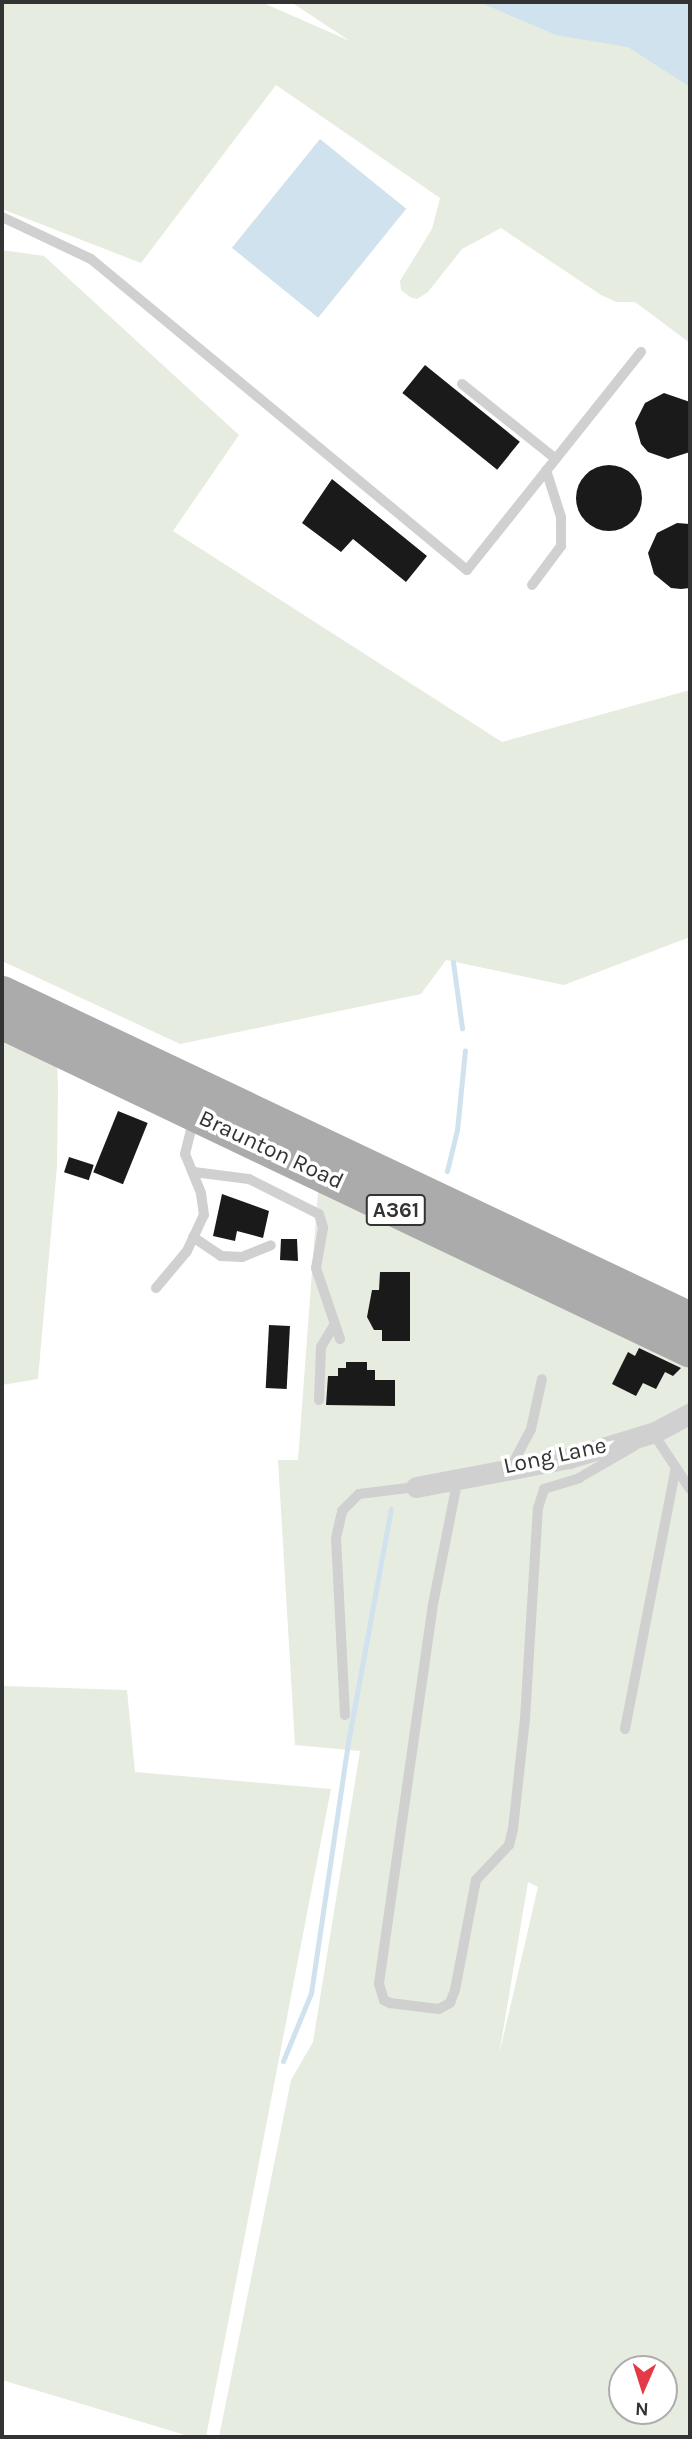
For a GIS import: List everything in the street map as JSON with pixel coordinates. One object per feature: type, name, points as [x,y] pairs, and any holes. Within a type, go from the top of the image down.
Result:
[{"type":"main road","name":"Braunton Road","points":[[2,992],[690,1318]]},
{"type":"main road","name":"Braunton Road","points":[[2,1023],[690,1351]]},
{"type":"street","name":"Long Lane","points":[[416,1487],[569,1458],[655,1432],[690,1413]]},
{"type":"lane","points":[[2,217],[90,259],[467,570],[640,352]]},
{"type":"lane","points":[[462,384],[556,459]]},
{"type":"lane","points":[[532,584],[561,546],[561,517],[546,471]]},
{"type":"lane","points":[[156,1288],[193,1237],[204,1215],[194,1172],[185,1154],[195,1114]]},
{"type":"lane","points":[[194,1172],[241,1177],[319,1214],[323,1228],[316,1268],[340,1339]]},
{"type":"lane","points":[[193,1237],[221,1256],[242,1257],[271,1245]]},
{"type":"lane","points":[[319,1400],[321,1346],[335,1324]]},
{"type":"lane","points":[[511,1467],[531,1429],[542,1379]]},
{"type":"lane","points":[[458,1478],[433,1604],[379,1984],[384,2000],[390,2003],[439,2009],[450,2003],[455,1990],[476,1880],[509,1845],[513,1829],[525,1719],[538,1508],[544,1489],[596,1469],[655,1432],[675,1471],[690,1489]]},
{"type":"lane","points":[[625,1729],[675,1471]]},
{"type":"lane","points":[[345,1715],[337,1538],[342,1511],[359,1494],[416,1487]]},
{"type":"shaded area","points":[[2,2],[261,2],[350,41],[291,2],[690,2],[690,343],[635,302],[616,302],[601,295],[501,228],[462,249],[428,292],[417,299],[410,297],[401,290],[400,281],[432,229],[440,198],[276,85],[141,263],[2,209]]},
{"type":"shaded area","points":[[2,250],[44,256],[239,435],[173,531],[502,742],[690,690],[690,937],[564,985],[446,960],[421,994],[180,1044],[2,961]]},
{"type":"shaded area","points":[[2,1035],[57,1060],[58,1088],[57,1166],[38,1379],[2,1385]]},
{"type":"shaded area","points":[[318,1191],[690,1369],[690,2437],[219,2437],[291,2080],[313,2042],[360,1751],[295,1745],[278,1460],[298,1460]],"holes":[[[528,1882],[538,1887],[499,2055]]]},
{"type":"shaded area","points":[[2,1686],[127,1690],[135,1772],[331,1789],[206,2437],[192,2437],[2,2380]]},
{"type":"water","points":[[479,2],[690,2],[690,87],[628,47],[556,35]]},
{"type":"water","points":[[320,139],[406,209],[318,318],[232,248]]},
{"type":"building","points":[[425,365],[520,442],[497,470],[402,393]]},
{"type":"building","points":[[664,393],[690,402],[690,452],[668,459],[648,452],[641,444],[635,423],[645,403]]},
{"type":"building","points":[[609,465],[622,468],[632,475],[639,485],[642,498],[639,511],[632,521],[622,528],[609,531],[596,528],[586,521],[579,511],[576,498],[579,485],[586,475],[596,468]]},
{"type":"building","points":[[332,479],[427,556],[406,582],[353,539],[341,552],[302,523]]},
{"type":"building","points":[[677,523],[690,524],[690,588],[671,588],[654,574],[648,553],[657,533]]},
{"type":"building","points":[[118,1111],[148,1123],[123,1184],[93,1172]]},
{"type":"building","points":[[69,1157],[94,1165],[89,1180],[64,1172]]},
{"type":"building","points":[[222,1194],[269,1211],[263,1238],[237,1231],[235,1241],[213,1236]]},
{"type":"building","points":[[281,1239],[297,1239],[298,1261],[280,1260]]},
{"type":"building","points":[[380,1272],[410,1272],[410,1341],[382,1341],[382,1330],[374,1330],[367,1317],[372,1290],[379,1290]]},
{"type":"building","points":[[269,1325],[290,1326],[287,1389],[266,1388]]},
{"type":"building","points":[[639,1348],[681,1368],[673,1376],[665,1372],[656,1389],[643,1383],[636,1396],[612,1384],[628,1352],[635,1356]]},
{"type":"building","points":[[346,1362],[367,1362],[367,1370],[375,1370],[375,1380],[395,1380],[395,1406],[326,1405],[328,1376],[338,1376],[338,1368],[346,1368]]},
{"type":"waterway","points":[[453,962],[462,1028]]},
{"type":"waterway","points":[[447,1171],[457,1130],[465,1050]]},
{"type":"waterway","points":[[283,2061],[311,1993],[349,1737],[391,1509]]}]
